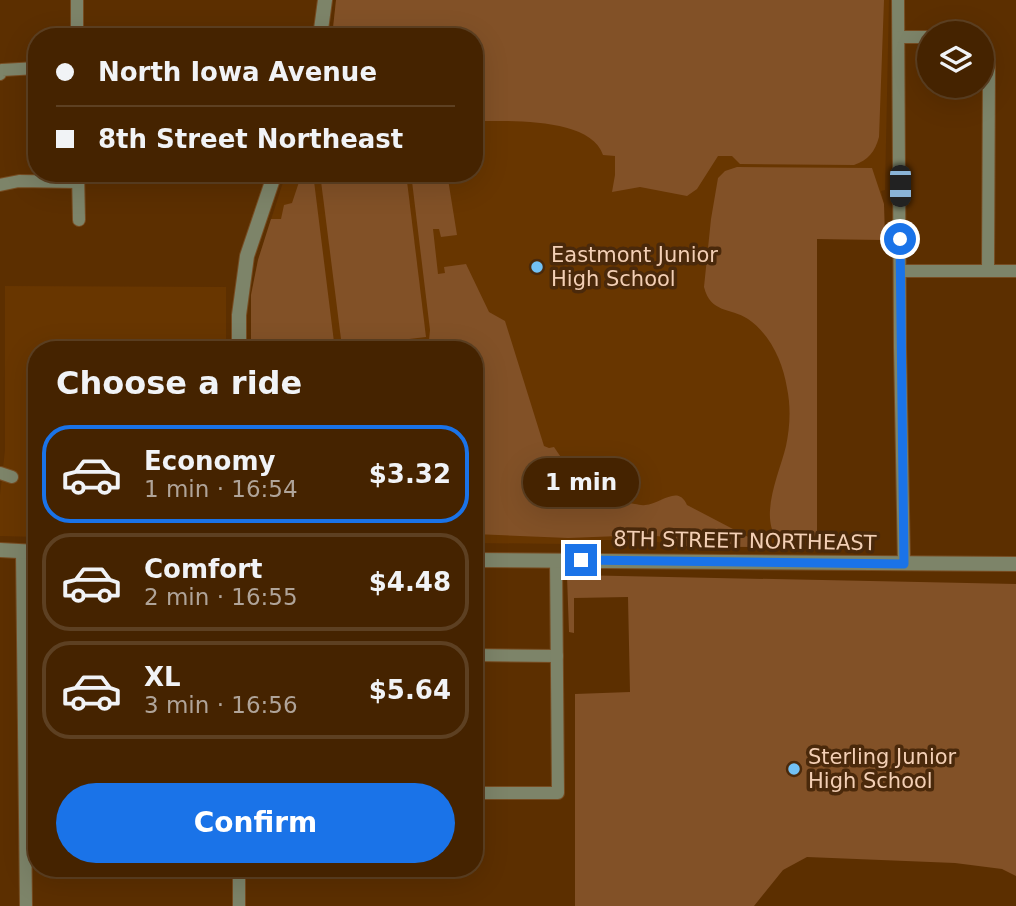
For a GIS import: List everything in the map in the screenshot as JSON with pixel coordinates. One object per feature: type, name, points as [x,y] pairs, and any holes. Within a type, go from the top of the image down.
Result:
[{"type":"street","points":[[77,0],[77,28]]},
{"type":"street","points":[[321,28],[325,0]]},
{"type":"street","points":[[898,0],[904,564]]},
{"type":"street","points":[[900,37],[917,37]]},
{"type":"street","points":[[0,74],[2,70],[11,68],[28,68]]},
{"type":"street","points":[[988,270],[989,98]]},
{"type":"street","points":[[0,185],[28,180]]},
{"type":"street","points":[[78,182],[79,220]]},
{"type":"street","points":[[239,341],[239,315],[247,256],[272,182]]},
{"type":"street","points":[[900,271],[1016,271]]},
{"type":"street","points":[[0,550],[28,552]]},
{"type":"street","name":"8TH STREET NORTHEAST","points":[[483,560],[1016,564]]},
{"type":"street","points":[[483,793],[558,793],[556,560]]},
{"type":"street","points":[[483,655],[557,656]]},
{"type":"street","points":[[26,906],[28,670]]},
{"type":"street","points":[[239,877],[239,906]]},
{"type":"shaded area","name":"Eastmont Junior High School","points":[[336,0],[889,0],[885,190],[881,191],[885,240],[817,239],[817,548],[798,542],[750,547],[673,546],[650,540],[592,540],[567,544],[483,543],[483,341],[251,341],[251,295],[258,260],[283,182],[483,182],[483,28],[333,28]]},
{"type":"shaded area","points":[[336,0],[884,0],[879,137],[870,155],[854,165],[740,164],[732,156],[718,156],[697,189],[687,196],[640,187],[612,192],[615,156],[603,155],[595,143],[582,134],[546,124],[483,121],[483,28],[333,28]]},
{"type":"shaded area","points":[[737,167],[872,168],[884,204],[885,240],[817,239],[817,535],[802,538],[792,536],[790,542],[777,539],[770,518],[772,493],[786,446],[789,424],[788,395],[782,368],[763,332],[741,315],[716,306],[707,296],[704,287],[718,178],[725,171]]},
{"type":"shaded area","points":[[299,182],[314,182],[334,341],[251,341],[251,295],[258,260],[271,219],[281,219],[284,205],[292,203]]},
{"type":"shaded area","points":[[321,182],[407,182],[426,337],[392,341],[341,341]]},
{"type":"shaded area","points":[[412,182],[448,182],[457,235],[441,237],[439,229],[433,229],[438,274],[445,273],[444,267],[466,264],[489,312],[505,321],[544,446],[554,447],[578,479],[597,493],[643,505],[679,496],[687,505],[754,540],[755,545],[673,546],[666,537],[646,535],[568,538],[483,534],[483,341],[429,341],[430,330]]},
{"type":"shaded area","points":[[5,286],[226,287],[226,341],[28,341],[28,537],[0,536],[0,495],[5,450]]},
{"type":"shaded area","name":"Sterling Junior High School","points":[[567,576],[1016,584],[1016,876],[1002,869],[955,863],[807,857],[783,870],[754,906],[575,906],[575,694],[630,692],[628,597],[574,598],[574,633],[569,632]]},
{"type":"place","name":"Eastmont Junior High School","points":[[537,267]]},
{"type":"place","name":"Sterling Junior High School","points":[[794,769]]},
{"type":"route","points":[[581,560],[904,564],[900,239]]}]
